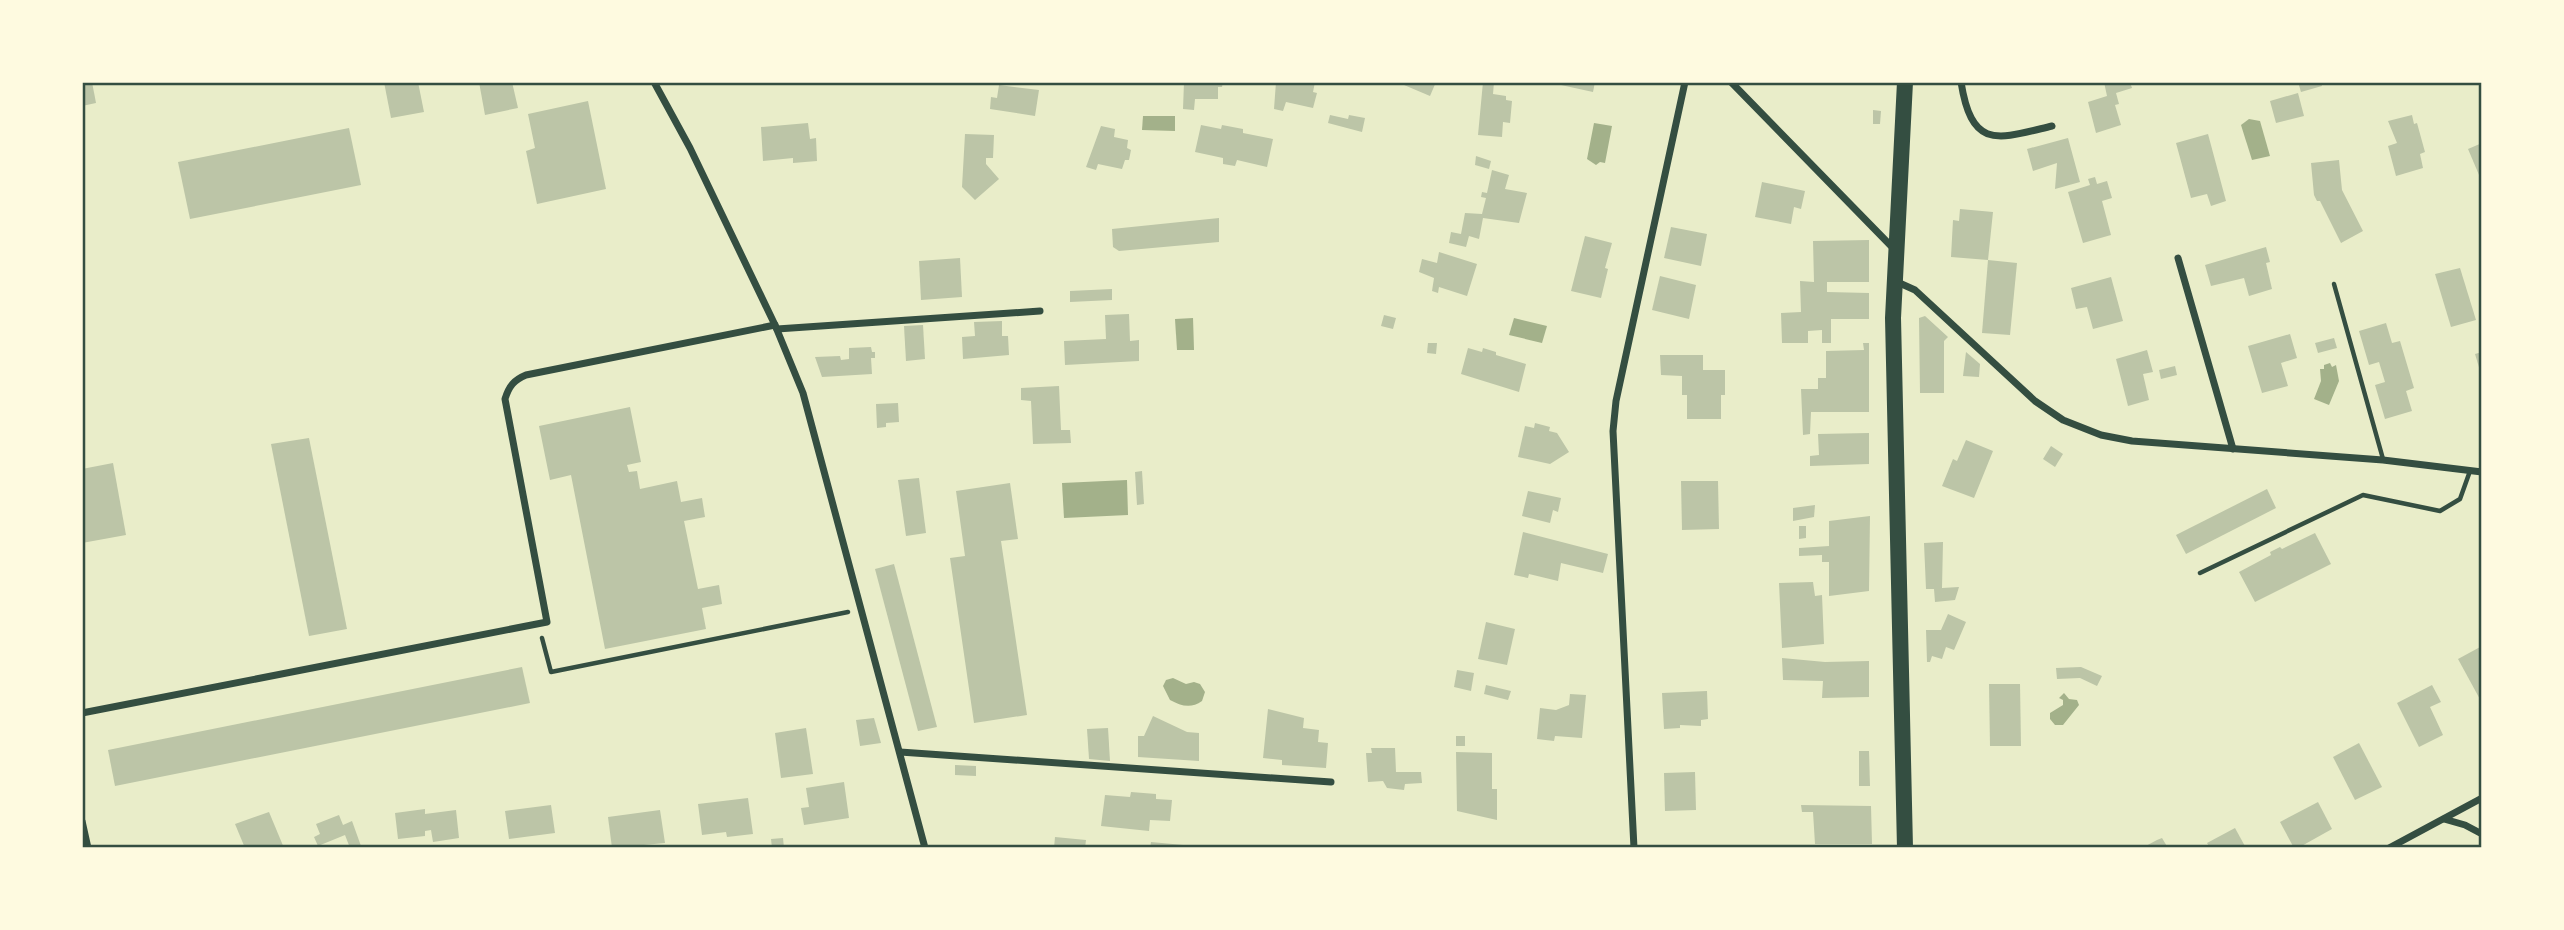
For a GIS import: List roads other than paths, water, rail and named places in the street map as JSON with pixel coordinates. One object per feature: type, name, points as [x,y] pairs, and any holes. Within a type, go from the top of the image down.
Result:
[{"type":"main road","points":[[1905,82],[1893,318],[1905,848]]},
{"type":"street","points":[[654,82],[690,148],[776,327],[803,393],[925,848]]},
{"type":"street","points":[[1634,848],[1613,431],[1616,401],[1685,82]]},
{"type":"street","points":[[1731,82],[1896,251]]},
{"type":"street","points":[[1961,82],[1964,102],[1973,123],[1985,132],[2000,138],[2052,126]]},
{"type":"street","points":[[2178,258],[2233,449]]},
{"type":"street","points":[[1894,281],[1915,290],[2035,401],[2063,420],[2101,435],[2132,441],[2383,460],[2482,472]]},
{"type":"street","points":[[82,713],[547,622],[505,399],[509,386],[526,374],[776,327],[1040,311]]},
{"type":"street","points":[[900,752],[1331,782]]},
{"type":"street","points":[[2389,848],[2482,798]]},
{"type":"street","points":[[2443,819],[2465,825],[2482,834]]},
{"type":"street","points":[[82,821],[88,848]]},
{"type":"lane","points":[[2334,284],[2383,460]]},
{"type":"lane","points":[[2200,573],[2363,495],[2440,511],[2460,499],[2470,471]]}]
